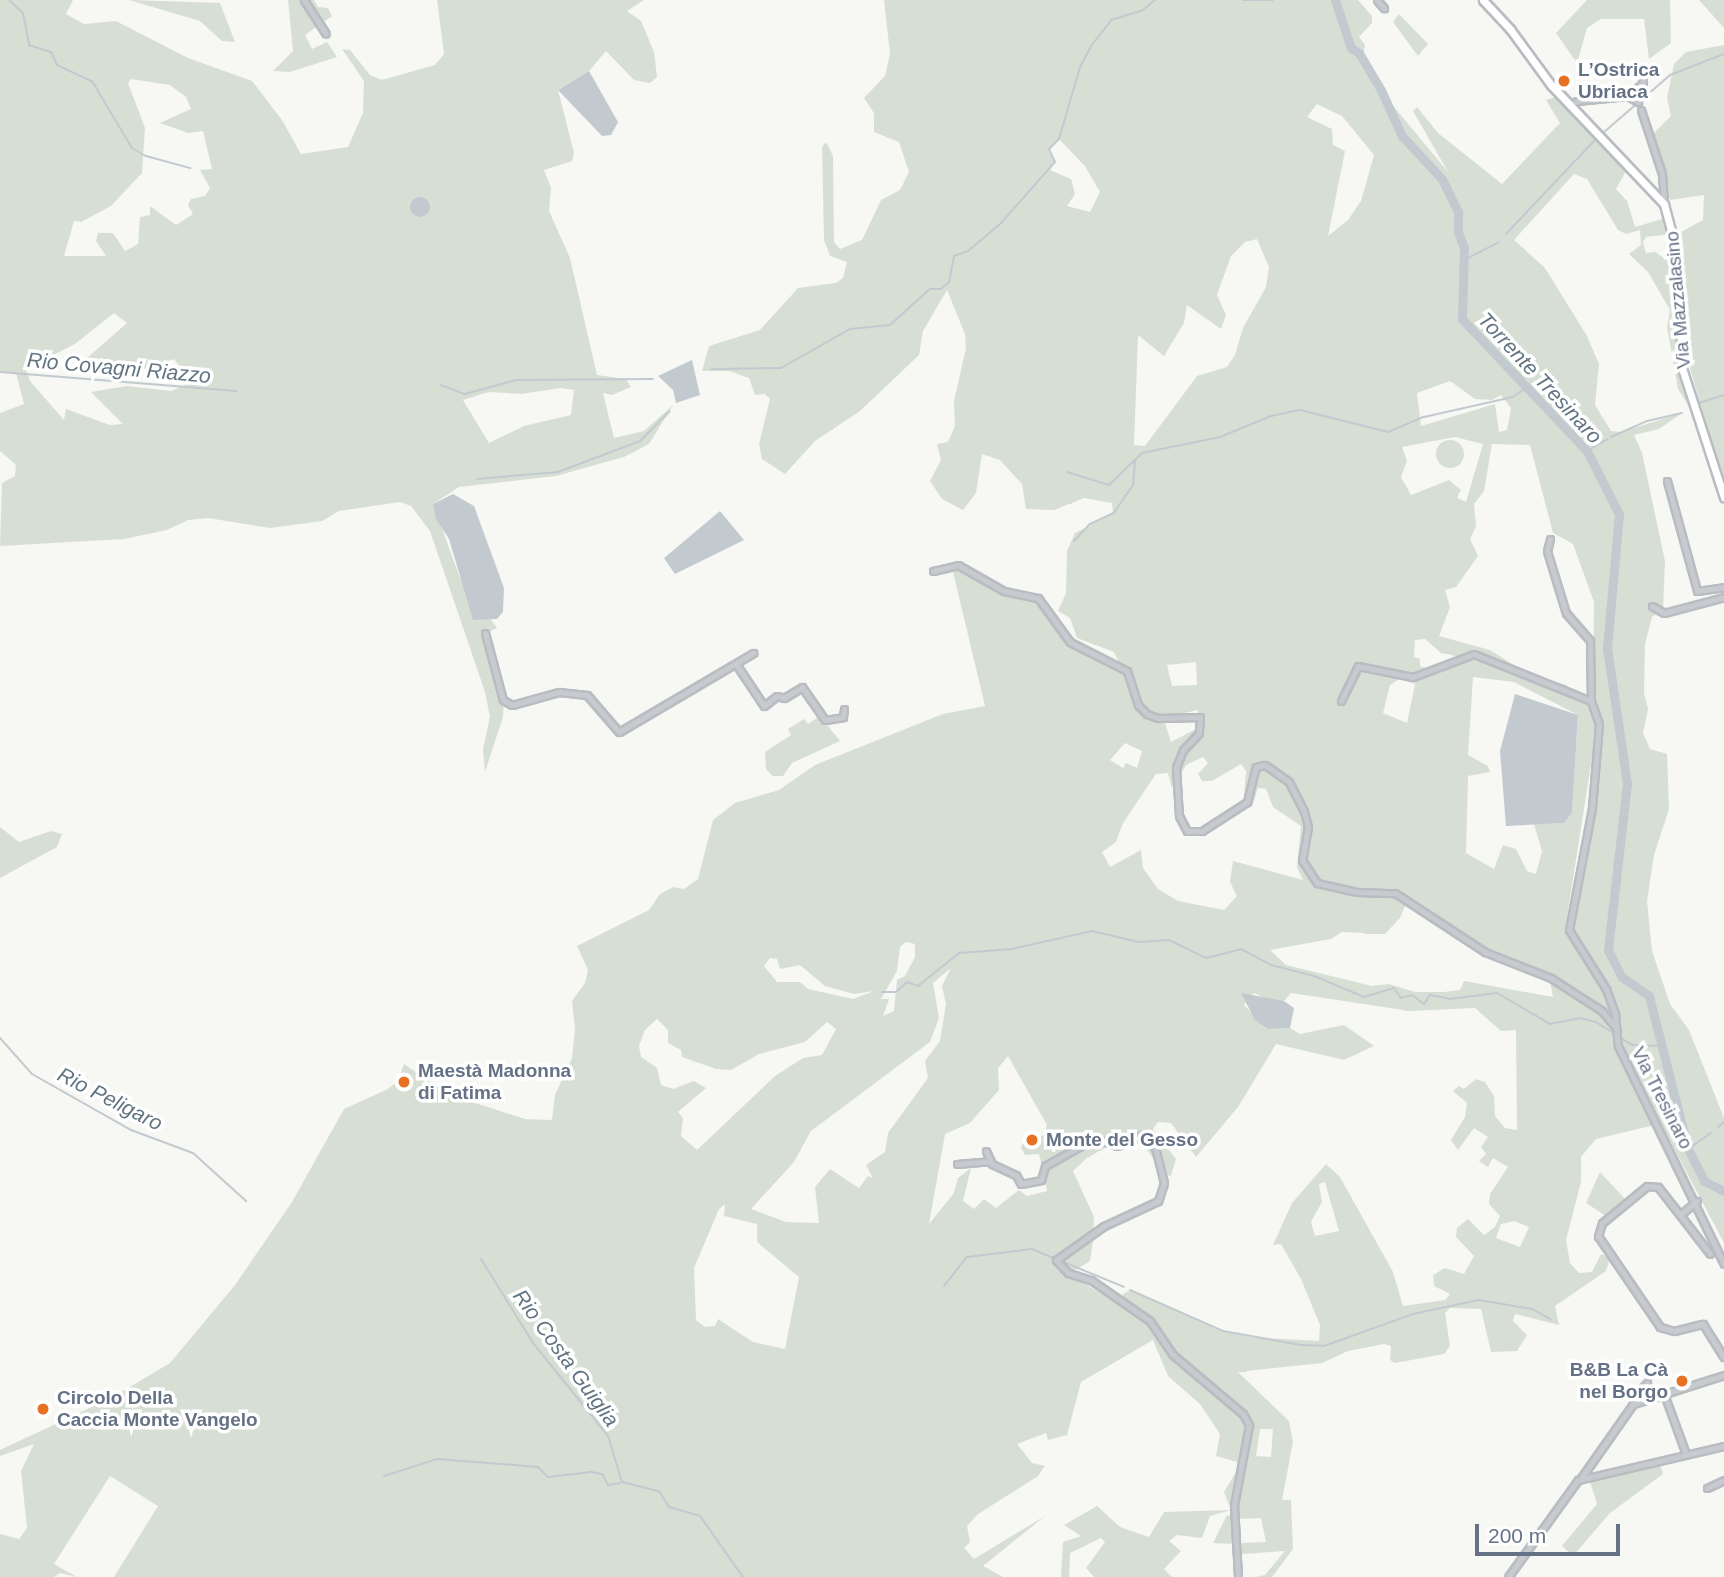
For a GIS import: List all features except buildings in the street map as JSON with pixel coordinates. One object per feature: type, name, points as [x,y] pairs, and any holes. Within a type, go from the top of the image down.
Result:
[{"type":"main road","name":"Via Mazzalasino","points":[[1483,0],[1569,106],[1664,204],[1678,253],[1682,368],[1724,497]]},
{"type":"street","points":[[304,0],[326,34]]},
{"type":"street","points":[[1377,0],[1384,8]]},
{"type":"street","points":[[1569,106],[1577,101],[1628,96],[1643,83],[1642,73]]},
{"type":"street","points":[[1628,96],[1638,102]]},
{"type":"street","points":[[1641,110],[1661,174],[1664,204]]},
{"type":"street","points":[[1667,481],[1697,591],[1724,587]]},
{"type":"street","name":"Via Tresinaro","points":[[1550,539],[1547,551],[1566,612],[1590,641],[1591,701],[1599,724],[1598,752],[1569,930],[1606,989],[1617,1028],[1616,1039],[1697,1201],[1724,1264]]},
{"type":"street","points":[[933,571],[963,566],[1004,591],[1038,598],[1070,642],[1127,671],[1135,698],[1147,714],[1158,719],[1200,717],[1199,733],[1183,750],[1176,767],[1179,816],[1187,831],[1202,831],[1247,802],[1256,767],[1265,765],[1289,782],[1304,811],[1308,827],[1302,860],[1317,883],[1357,892],[1395,892],[1485,953],[1551,978],[1602,1011],[1617,1028]]},
{"type":"street","points":[[1651,606],[1664,613],[1724,597]]},
{"type":"street","points":[[485,633],[503,700],[512,705],[559,692],[587,695],[619,732],[709,675],[736,664],[753,653]]},
{"type":"street","points":[[1341,701],[1358,666],[1413,677],[1474,654],[1591,701]]},
{"type":"street","points":[[736,664],[764,706],[802,687],[825,720],[844,717],[844,709]]},
{"type":"street","points":[[957,1164],[989,1161],[1016,1175],[1021,1184],[1038,1181],[1045,1166],[1095,1138],[1117,1146],[1137,1135],[1149,1140],[1162,1175],[1163,1192],[1150,1207],[1104,1226],[1056,1260],[1069,1273],[1091,1280],[1150,1321],[1172,1354],[1235,1406],[1249,1424],[1234,1505],[1238,1577]]},
{"type":"street","points":[[986,1151],[989,1161]]},
{"type":"street","points":[[1710,1254],[1658,1187],[1647,1186],[1602,1223],[1598,1236],[1660,1328],[1674,1331],[1703,1324],[1724,1357]]},
{"type":"street","points":[[1680,1215],[1697,1201]]},
{"type":"street","points":[[1508,1577],[1581,1479],[1623,1415],[1638,1402],[1724,1376]]},
{"type":"street","points":[[1638,1402],[1636,1394],[1647,1384]]},
{"type":"street","points":[[1664,1394],[1686,1454]]},
{"type":"street","points":[[1581,1479],[1724,1446]]},
{"type":"street","points":[[1707,1488],[1724,1480]]},
{"type":"shaded area","points":[[0,0],[73,0],[66,14],[84,24],[116,21],[188,58],[252,81],[282,120],[301,154],[348,147],[363,113],[364,81],[342,49],[350,50],[370,75],[382,80],[435,65],[444,54],[437,0],[644,0],[627,11],[641,21],[654,52],[657,77],[650,83],[634,80],[606,51],[589,71],[558,90],[574,153],[572,161],[544,170],[551,188],[549,211],[570,258],[597,375],[626,379],[631,387],[612,395],[603,393],[614,438],[644,431],[673,405],[649,444],[624,457],[556,476],[459,487],[433,504],[460,578],[497,628],[489,632],[504,696],[503,717],[485,772],[483,749],[490,717],[485,692],[430,531],[411,506],[400,502],[339,511],[322,521],[270,528],[208,518],[188,520],[167,530],[124,539],[0,546],[2,483],[15,476],[16,465],[0,451],[0,413],[24,404],[16,373],[0,372]],"holes":[[[131,79],[170,85],[186,97],[191,109],[160,123],[188,133],[203,131],[212,169],[200,170],[210,188],[205,196],[191,199],[188,205],[193,214],[176,225],[150,206],[150,215],[140,217],[138,244],[125,251],[113,233],[98,233],[96,241],[106,256],[64,256],[74,221],[81,222],[111,206],[142,173],[145,128],[128,83]],[[114,313],[127,323],[87,358],[103,374],[156,367],[174,359],[192,382],[171,391],[127,386],[91,392],[123,424],[110,425],[66,409],[64,420],[30,381],[26,369],[75,344]],[[561,388],[574,390],[571,415],[524,426],[489,443],[463,400],[489,392],[521,394]]]},
{"type":"shaded area","points":[[129,0],[220,3],[235,42],[222,41],[200,21]]},
{"type":"shaded area","points":[[288,0],[314,0],[318,7],[328,8],[332,16],[305,35],[312,49],[327,42],[337,57],[290,72],[273,71],[293,51]]},
{"type":"shaded area","points":[[884,0],[1358,0],[1372,16],[1372,23],[1359,37],[1365,45],[1362,62],[1385,96],[1448,172],[1413,111],[1417,107],[1438,133],[1502,184],[1560,123],[1546,100],[1555,97],[1626,171],[1616,189],[1627,201],[1635,227],[1662,219],[1670,234],[1646,237],[1643,242],[1646,253],[1655,252],[1664,258],[1675,254],[1678,357],[1692,411],[1678,389],[1667,327],[1670,310],[1648,272],[1629,254],[1641,245],[1640,230],[1626,234],[1618,230],[1587,179],[1574,174],[1514,240],[1545,268],[1587,336],[1599,364],[1595,405],[1611,431],[1621,432],[1682,413],[1659,429],[1634,435],[1642,453],[1665,561],[1663,609],[1652,617],[1645,644],[1644,693],[1648,709],[1643,733],[1650,749],[1667,754],[1669,809],[1654,855],[1647,901],[1652,951],[1670,1004],[1689,1030],[1724,1118],[1724,1243],[1623,1052],[1618,1012],[1604,980],[1572,932],[1602,729],[1593,698],[1594,602],[1573,544],[1553,533],[1530,445],[1492,444],[1484,491],[1474,504],[1476,526],[1470,539],[1478,556],[1456,587],[1445,590],[1450,607],[1439,636],[1490,650],[1528,674],[1566,685],[1589,703],[1596,732],[1565,930],[1604,994],[1613,1018],[1613,1043],[1655,1125],[1596,1139],[1581,1157],[1581,1182],[1566,1240],[1570,1263],[1579,1273],[1592,1272],[1601,1254],[1610,1258],[1606,1271],[1555,1306],[1559,1325],[1515,1314],[1513,1321],[1527,1335],[1517,1351],[1491,1352],[1481,1309],[1450,1308],[1445,1313],[1450,1346],[1444,1354],[1395,1363],[1390,1360],[1391,1346],[1384,1344],[1348,1351],[1322,1363],[1238,1372],[1289,1421],[1293,1442],[1282,1500],[1291,1500],[1293,1549],[1272,1577],[1255,1577],[1265,1575],[1285,1551],[1242,1554],[1242,1543],[1266,1542],[1261,1518],[1239,1519],[1236,1503],[1231,1510],[1224,1492],[1236,1472],[1237,1462],[1216,1456],[1220,1434],[1200,1404],[1168,1376],[1153,1340],[1081,1382],[1067,1435],[1048,1440],[1046,1433],[1017,1444],[1032,1463],[1045,1466],[1038,1476],[978,1514],[967,1526],[970,1542],[964,1548],[974,1559],[1045,1516],[983,1566],[1003,1577],[114,1577],[158,1506],[110,1476],[54,1564],[77,1577],[60,1573],[54,1577],[0,1577],[0,1534],[19,1539],[27,1528],[21,1471],[34,1444],[0,1456],[0,1450],[113,1397],[170,1363],[235,1285],[292,1202],[344,1109],[388,1089],[398,1081],[404,1064],[439,1088],[466,1100],[525,1119],[552,1120],[555,1095],[572,1058],[575,1029],[572,1001],[585,983],[588,970],[577,946],[649,910],[660,894],[673,887],[684,889],[698,879],[713,820],[735,803],[779,790],[815,765],[943,714],[985,706],[953,572],[960,569],[1003,596],[1037,601],[1045,607],[1068,645],[1122,671],[1143,714],[1165,723],[1171,742],[1196,729],[1198,710],[1162,718],[1142,710],[1114,652],[1077,638],[1070,618],[1058,611],[1066,593],[1067,551],[1075,533],[1113,514],[1112,503],[1084,498],[1054,510],[1026,509],[1022,484],[1000,460],[982,454],[976,493],[963,510],[942,499],[930,481],[941,460],[937,444],[948,442],[955,426],[954,401],[966,348],[965,334],[947,290],[923,331],[919,355],[860,411],[815,441],[785,474],[762,459],[759,444],[770,399],[765,394],[755,395],[749,378],[729,371],[702,371],[709,346],[760,330],[798,288],[836,283],[843,278],[847,262],[830,256],[824,240],[822,147],[826,142],[833,156],[834,242],[840,249],[862,240],[881,200],[900,190],[909,172],[899,142],[874,132],[874,113],[864,98],[885,76],[890,54]],"holes":[[[1317,104],[1342,116],[1374,155],[1361,201],[1348,220],[1328,236],[1345,151],[1333,145],[1332,129],[1307,117]],[[1059,139],[1085,166],[1100,192],[1090,212],[1067,206],[1075,194],[1071,179],[1050,170],[1055,162],[1049,149]],[[1257,239],[1269,267],[1266,287],[1243,328],[1235,355],[1227,367],[1197,376],[1145,446],[1134,445],[1138,335],[1164,356],[1184,323],[1187,305],[1221,329],[1226,315],[1217,295],[1231,256],[1245,242]],[[1450,381],[1475,399],[1492,400],[1501,395],[1511,408],[1507,430],[1499,432],[1495,404],[1421,426],[1417,393]],[[1455,437],[1483,444],[1466,502],[1457,498],[1461,490],[1449,480],[1411,495],[1401,477],[1407,461],[1402,447]],[[1425,639],[1441,653],[1458,656],[1431,670],[1420,666],[1420,659],[1414,657],[1415,640]],[[1196,662],[1197,685],[1172,686],[1167,665]],[[1473,677],[1514,682],[1578,715],[1572,813],[1564,823],[1534,824],[1542,851],[1536,874],[1527,871],[1516,849],[1503,845],[1494,869],[1466,853],[1468,776],[1490,772],[1488,766],[1468,755]],[[1399,679],[1415,684],[1407,723],[1383,713],[1390,685]],[[1125,743],[1142,751],[1137,768],[1126,763],[1123,768],[1110,760]],[[1203,757],[1208,763],[1198,774],[1202,781],[1212,781],[1241,764],[1246,771],[1244,795],[1253,804],[1258,788],[1266,789],[1273,807],[1301,826],[1297,867],[1303,880],[1233,861],[1230,882],[1237,896],[1224,910],[1178,901],[1158,889],[1143,868],[1141,850],[1110,867],[1102,852],[1116,842],[1123,823],[1156,774],[1168,773],[1172,788],[1186,765]],[[1409,897],[1489,950],[1542,970],[1594,1002],[1592,1007],[1550,981],[1553,997],[1464,981],[1460,990],[1444,992],[1415,992],[1389,984],[1372,986],[1286,965],[1270,950],[1331,939],[1342,932],[1385,934],[1400,918]],[[906,942],[915,944],[915,957],[905,976],[897,980],[894,1011],[883,1016],[889,999],[881,999],[897,971],[900,947]],[[770,958],[777,959],[780,969],[800,965],[825,986],[854,994],[874,991],[853,999],[808,989],[800,982],[777,982],[764,966]],[[951,968],[942,986],[946,1004],[940,1041],[925,1061],[928,1078],[888,1133],[885,1152],[866,1165],[873,1178],[868,1176],[859,1188],[830,1169],[815,1187],[819,1223],[786,1222],[751,1209],[794,1162],[811,1131],[930,1042],[939,1018],[933,983]],[[1254,993],[1269,1000],[1284,1001],[1291,993],[1410,1011],[1475,1008],[1501,1031],[1516,1030],[1517,1130],[1505,1128],[1495,1116],[1494,1096],[1485,1082],[1476,1079],[1464,1089],[1459,1086],[1453,1091],[1467,1103],[1465,1117],[1451,1140],[1458,1150],[1474,1128],[1488,1137],[1481,1147],[1486,1154],[1479,1161],[1488,1167],[1493,1158],[1508,1167],[1490,1194],[1489,1204],[1500,1216],[1495,1227],[1484,1235],[1468,1219],[1457,1228],[1456,1237],[1474,1256],[1464,1274],[1445,1268],[1433,1275],[1434,1286],[1450,1294],[1445,1300],[1403,1306],[1393,1272],[1340,1177],[1326,1164],[1292,1203],[1273,1245],[1281,1244],[1301,1279],[1320,1325],[1319,1341],[1249,1337],[1223,1331],[1130,1290],[1123,1294],[1125,1307],[1090,1287],[1074,1271],[1090,1261],[1094,1217],[1073,1171],[1087,1158],[1135,1131],[1163,1174],[1171,1176],[1176,1159],[1153,1129],[1158,1122],[1171,1123],[1196,1157],[1238,1107],[1276,1044],[1344,1060],[1374,1046],[1344,1025],[1300,1034],[1290,1028],[1268,1029],[1244,1005]],[[657,1019],[668,1030],[668,1043],[681,1050],[682,1057],[716,1069],[731,1070],[759,1054],[805,1042],[827,1022],[836,1029],[822,1055],[803,1058],[775,1076],[697,1150],[681,1136],[683,1118],[678,1112],[706,1088],[694,1081],[673,1089],[661,1085],[657,1068],[641,1057],[639,1046],[645,1030]],[[1008,1056],[1047,1125],[1043,1136],[1024,1139],[1021,1148],[1025,1155],[1039,1154],[1047,1191],[1027,1196],[1019,1190],[996,1208],[984,1199],[974,1209],[963,1201],[971,1168],[958,1178],[954,1193],[929,1224],[945,1134],[970,1123],[999,1090],[998,1068]],[[1325,1182],[1339,1231],[1315,1236],[1311,1222],[1322,1202],[1319,1184]],[[725,1204],[724,1216],[757,1224],[757,1242],[799,1277],[785,1349],[753,1342],[718,1319],[715,1326],[705,1327],[696,1320],[694,1268],[719,1209]],[[1514,1221],[1529,1227],[1520,1247],[1496,1238],[1501,1224]],[[1260,1429],[1273,1429],[1271,1457],[1256,1456]]]},
{"type":"shaded area","points":[[1587,0],[1670,0],[1671,43],[1649,59],[1644,19],[1601,19],[1587,28],[1577,63],[1556,33]]},
{"type":"shaded area","points":[[1699,0],[1724,0],[1724,28]]},
{"type":"shaded area","points":[[1399,14],[1428,44],[1418,56],[1393,22]]},
{"type":"shaded area","points":[[1724,45],[1724,484],[1684,348],[1681,232],[1703,220],[1704,195],[1670,200],[1654,133],[1671,116],[1667,98],[1674,64],[1686,52]]},
{"type":"shaded area","points":[[589,71],[618,122],[611,135],[602,136],[558,90]]},
{"type":"shaded area","points":[[420,197],[427,200],[430,207],[427,214],[420,217],[413,214],[410,207],[413,200]]},
{"type":"shaded area","points":[[692,360],[700,395],[676,403],[673,390],[658,376]]},
{"type":"shaded area","points":[[1450,440],[1460,444],[1464,454],[1460,464],[1450,468],[1440,464],[1436,454],[1440,444]]},
{"type":"shaded area","points":[[453,494],[474,506],[504,588],[503,612],[497,619],[473,620],[449,539],[436,519],[433,504]]},
{"type":"shaded area","points":[[720,511],[744,540],[675,574],[664,558]]},
{"type":"shaded area","points":[[1515,694],[1578,715],[1572,813],[1564,823],[1506,826],[1500,751]]},
{"type":"shaded area","points":[[820,716],[840,741],[792,763],[783,776],[773,776],[766,769],[765,752],[791,735],[788,729],[804,719],[808,724]]},
{"type":"shaded area","points":[[0,827],[19,842],[51,831],[62,834],[57,847],[0,878]]},
{"type":"shaded area","points":[[1241,993],[1284,1001],[1294,1008],[1290,1028],[1268,1029],[1255,1020]]},
{"type":"shaded area","points":[[1600,1172],[1626,1200],[1606,1216],[1586,1203]]},
{"type":"shaded area","points":[[1660,1464],[1663,1474],[1610,1513],[1573,1556],[1562,1546],[1597,1504],[1589,1479]]},
{"type":"shaded area","points":[[1097,1506],[1120,1527],[1149,1537],[1164,1512],[1231,1510],[1210,1516],[1202,1538],[1177,1535],[1169,1541],[1181,1551],[1164,1569],[1172,1577],[1094,1577],[1086,1568],[1105,1542],[1101,1538],[1070,1553],[1069,1577],[1061,1577],[1063,1542],[1081,1536],[1064,1525]]},
{"type":"shaded area","points":[[1227,1515],[1232,1517],[1234,1544],[1213,1543]]},
{"type":"waterway","points":[[9,0],[23,13],[29,45],[51,52],[57,65],[92,81],[132,148],[146,156],[190,168]]},
{"type":"waterway","points":[[712,369],[781,368],[850,329],[890,325],[930,289],[941,289],[949,282],[954,256],[968,251],[1001,223],[1055,162],[1049,149],[1059,139],[1080,67],[1091,46],[1111,20],[1143,10],[1155,0]]},
{"type":"waterway","points":[[1243,0],[1273,0]]},
{"type":"waterway","name":"Torrente Tresinaro","points":[[1335,0],[1351,48],[1359,53],[1381,90],[1402,136],[1442,179],[1458,212],[1458,232],[1464,248],[1462,319],[1587,451],[1619,514],[1607,648],[1627,783],[1608,950],[1622,977],[1649,996],[1688,1149],[1704,1181],[1724,1191]]},
{"type":"waterway","points":[[1604,132],[1670,75],[1724,54]]},
{"type":"waterway","points":[[1506,234],[1595,140]]},
{"type":"waterway","points":[[1464,260],[1499,242]]},
{"type":"waterway","name":"Rio Covagni Riazzo","points":[[0,372],[236,391]]},
{"type":"waterway","points":[[441,385],[465,394],[516,380],[653,379]]},
{"type":"waterway","points":[[1067,472],[1109,485],[1142,453],[1220,437],[1271,416],[1300,410],[1388,432],[1424,417],[1513,397],[1528,386]]},
{"type":"waterway","points":[[1699,403],[1724,395]]},
{"type":"waterway","points":[[477,479],[558,472],[640,441],[670,411]]},
{"type":"waterway","points":[[1611,437],[1647,421],[1682,413]]},
{"type":"waterway","points":[[1587,451],[1608,439]]},
{"type":"waterway","points":[[1074,541],[1090,524],[1114,513],[1133,485],[1135,460]]},
{"type":"waterway","points":[[882,992],[896,992],[907,982],[918,986],[959,953],[1012,949],[1092,931],[1139,942],[1169,940],[1206,958],[1241,949],[1271,965],[1314,976],[1364,997],[1394,988],[1401,998],[1412,995],[1424,1004],[1430,995],[1450,999],[1497,993],[1550,1024],[1580,1018],[1596,1022],[1632,1045],[1661,1046]]},
{"type":"waterway","name":"Rio Peligaro","points":[[0,1038],[32,1074],[131,1130],[193,1153],[246,1201]]},
{"type":"waterway","points":[[1718,1127],[1724,1122]]},
{"type":"waterway","points":[[1688,1149],[1711,1133]]},
{"type":"waterway","points":[[944,1286],[967,1257],[1032,1249],[1053,1258]]},
{"type":"waterway","name":"Rio Costa Guiglia","points":[[481,1259],[533,1343],[608,1436],[622,1482],[659,1491],[669,1507],[700,1516],[743,1577]]},
{"type":"waterway","points":[[1061,1261],[1124,1287]]},
{"type":"waterway","points":[[1130,1290],[1223,1331],[1301,1345],[1324,1346],[1413,1314],[1479,1300],[1532,1309],[1550,1319]]},
{"type":"waterway","points":[[384,1476],[437,1459],[538,1467],[548,1477],[591,1472],[602,1474],[608,1485],[620,1483]]},
{"type":"place","name":"L’Ostrica Ubriaca","points":[[1564,81]]},
{"type":"place","name":"Maestà Madonna di Fatima","points":[[404,1082]]},
{"type":"place","name":"Monte del Gesso","points":[[1032,1140]]},
{"type":"place","name":"B&B La Cà nel Borgo","points":[[1682,1381]]},
{"type":"place","name":"Circolo Della Caccia Monte Vangelo","points":[[43,1409]]}]
